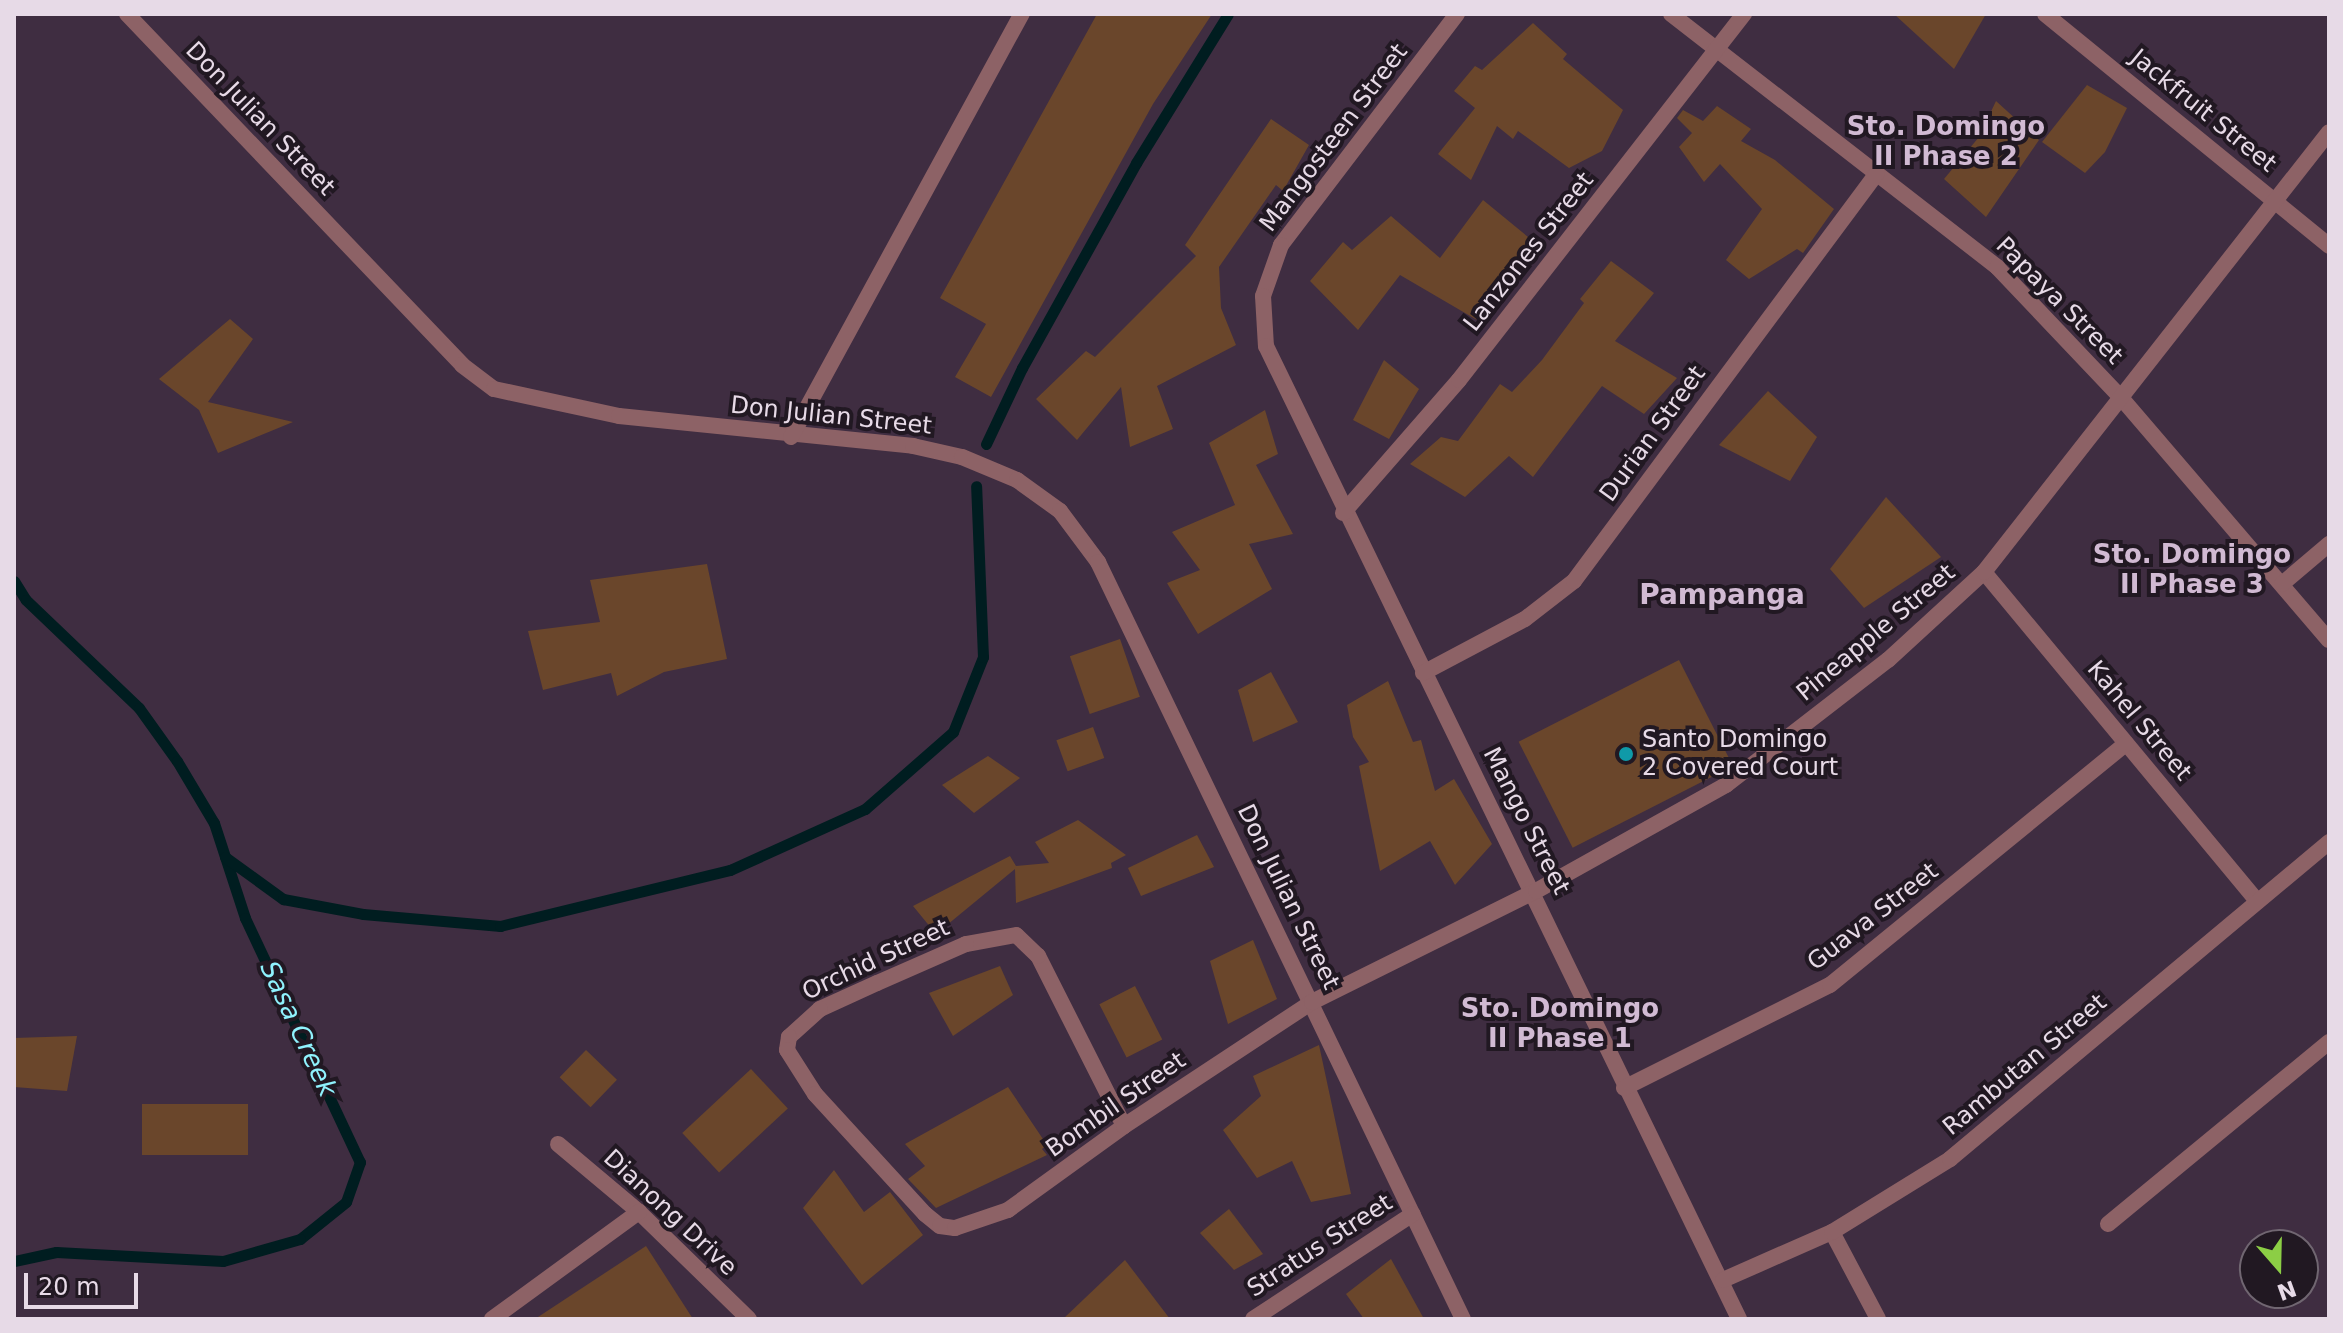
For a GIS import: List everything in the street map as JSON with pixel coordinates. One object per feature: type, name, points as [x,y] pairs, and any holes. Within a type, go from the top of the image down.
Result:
[{"type":"street","name":"Don Julian Street","points":[[127,14],[462,365],[494,389],[619,416],[791,437],[913,446],[962,457],[1017,480],[1060,511],[1098,562],[1463,1319]]},
{"type":"street","points":[[791,437],[1022,14]]},
{"type":"street","name":"Mangosteen Street","points":[[1266,346],[1263,296],[1281,245],[1457,14]]},
{"type":"street","name":"Papaya Street","points":[[1671,14],[1997,267],[2123,400],[2329,640]]},
{"type":"street","name":"Lanzones Street","points":[[1343,513],[1459,380],[1744,14]]},
{"type":"street","name":"Jackfruit Street","points":[[2045,14],[2329,246]]},
{"type":"street","name":"Pineapple Street","points":[[1312,1002],[1536,891],[1736,777],[1888,660],[1984,572],[2123,400],[2329,132]]},
{"type":"street","name":"Durian Street","points":[[1423,673],[1525,619],[1574,581],[1877,173]]},
{"type":"street","name":"Mango Street","points":[[1266,346],[1343,513],[1536,891],[1624,1088],[1723,1280],[1739,1319]]},
{"type":"street","points":[[2282,584],[2329,544]]},
{"type":"street","name":"Kahel Street","points":[[1984,572],[2257,901]]},
{"type":"street","name":"Guava Street","points":[[1624,1088],[1830,985],[2126,744]]},
{"type":"street","name":"Rambutan Street","points":[[1723,1280],[1832,1232],[1950,1159],[2329,842]]},
{"type":"street","name":"Orchid Street","points":[[940,1226],[815,1094],[787,1050],[799,1023],[820,1009],[966,944],[1016,935],[1038,956],[1124,1126]]},
{"type":"street","name":"Bombil Street","points":[[940,1226],[972,1226],[1008,1210],[1124,1126],[1312,1002]]},
{"type":"street","points":[[2108,1224],[2329,1042]]},
{"type":"street","name":"Dianong Drive","points":[[558,1144],[639,1212],[749,1319]]},
{"type":"street","points":[[492,1319],[639,1212]]},
{"type":"street","name":"Stratus Street","points":[[1253,1319],[1413,1214]]},
{"type":"street","points":[[1832,1232],[1878,1319]]},
{"type":"building","points":[[1097,14],[1212,14],[1153,104],[991,397],[955,377],[986,324],[940,298]]},
{"type":"building","points":[[1894,14],[1986,14],[1954,69]]},
{"type":"building","points":[[1533,23],[1567,54],[1563,59],[1623,110],[1602,151],[1569,168],[1518,131],[1513,139],[1497,126],[1471,180],[1438,154],[1475,108],[1454,91],[1475,66],[1482,70]]},
{"type":"building","points":[[2087,85],[2127,108],[2105,152],[2085,173],[2042,142]]},
{"type":"building","points":[[1996,101],[2039,140],[1986,217],[1944,179],[1979,137]]},
{"type":"building","points":[[1717,106],[1751,129],[1741,141],[1775,160],[1834,209],[1803,253],[1797,249],[1749,279],[1726,260],[1762,209],[1720,164],[1704,182],[1679,147],[1692,133],[1677,118],[1683,110],[1703,121]]},
{"type":"building","points":[[1271,119],[1309,145],[1283,191],[1276,185],[1219,267],[1221,308],[1236,345],[1157,386],[1173,429],[1130,447],[1121,387],[1077,440],[1036,399],[1086,351],[1095,357],[1196,256],[1185,245]]},
{"type":"building","points":[[1483,200],[1539,246],[1526,270],[1507,282],[1477,320],[1400,275],[1358,330],[1310,281],[1343,242],[1352,250],[1391,216],[1440,258]]},
{"type":"building","points":[[1611,261],[1654,293],[1615,341],[1677,378],[1644,414],[1602,386],[1533,477],[1509,456],[1465,497],[1410,464],[1441,437],[1458,441],[1500,384],[1512,392],[1542,360],[1584,303],[1580,299]]},
{"type":"building","points":[[230,319],[253,339],[208,402],[293,422],[218,453],[199,410],[159,379]]},
{"type":"building","points":[[1384,360],[1419,389],[1389,439],[1353,420]]},
{"type":"building","points":[[1768,391],[1817,437],[1790,481],[1719,445]]},
{"type":"building","points":[[1265,410],[1278,454],[1256,465],[1293,534],[1249,544],[1272,589],[1198,634],[1167,583],[1200,570],[1172,532],[1235,505],[1209,443]]},
{"type":"building","points":[[1886,497],[1941,557],[1864,608],[1830,569]]},
{"type":"building","points":[[707,564],[727,659],[664,672],[617,696],[611,673],[543,690],[528,631],[600,622],[590,580]]},
{"type":"building","points":[[1120,639],[1140,697],[1090,714],[1070,656]]},
{"type":"building","name":"Santo Domingo 2 Covered Court","points":[[1679,660],[1733,766],[1573,848],[1519,742]]},
{"type":"building","points":[[1271,672],[1298,722],[1253,742],[1238,690]]},
{"type":"building","points":[[1388,681],[1413,742],[1421,740],[1435,791],[1454,779],[1492,844],[1455,885],[1430,841],[1380,871],[1359,766],[1369,762],[1353,737],[1347,705]]},
{"type":"building","points":[[1093,727],[1104,758],[1068,771],[1056,740]]},
{"type":"building","points":[[988,756],[1020,778],[974,813],[942,785]]},
{"type":"building","points":[[1078,820],[1126,855],[1111,863],[1112,868],[1016,903],[1015,869],[936,934],[913,906],[1010,856],[1016,866],[1049,863],[1035,842]]},
{"type":"building","points":[[1197,835],[1214,867],[1141,896],[1128,868]]},
{"type":"building","points":[[1253,940],[1277,999],[1228,1024],[1210,961]]},
{"type":"building","points":[[1000,966],[1013,995],[953,1036],[929,993]]},
{"type":"building","points":[[1135,986],[1162,1039],[1127,1058],[1099,1004]]},
{"type":"building","points":[[77,1036],[67,1091],[14,1087],[14,1038]]},
{"type":"building","points":[[1319,1045],[1351,1194],[1311,1202],[1292,1161],[1257,1178],[1223,1130],[1261,1096],[1253,1076]]},
{"type":"building","points":[[586,1050],[617,1080],[591,1107],[560,1077]]},
{"type":"building","points":[[751,1069],[788,1108],[719,1173],[682,1133]]},
{"type":"building","points":[[1008,1087],[1047,1145],[1042,1149],[1047,1155],[936,1208],[908,1179],[925,1166],[905,1144]]},
{"type":"building","points":[[142,1104],[248,1104],[248,1155],[142,1155]]},
{"type":"building","points":[[834,1170],[864,1212],[890,1192],[923,1235],[862,1285],[803,1208]]},
{"type":"building","points":[[1229,1209],[1263,1254],[1234,1270],[1200,1233]]},
{"type":"building","points":[[646,1246],[693,1319],[535,1319]]},
{"type":"building","points":[[1391,1259],[1424,1319],[1364,1319],[1346,1294]]},
{"type":"building","points":[[1125,1260],[1170,1319],[1063,1319]]},
{"type":"waterway","points":[[986,444],[1022,368],[1136,163],[1228,14]]},
{"type":"waterway","points":[[225,857],[283,899],[363,914],[500,926],[730,870],[865,809],[953,732],[983,657],[976,486]]},
{"type":"waterway","name":"Sasa Creek","points":[[14,581],[26,600],[139,708],[177,761],[214,823],[245,918],[360,1162],[346,1202],[300,1239],[223,1261],[56,1252],[14,1261]]},
{"type":"place","name":"Santo Domingo 2 Covered Court","points":[[1626,754]]},
{"type":"district","name":"Sto. Domingo II Phase 2","points":[[1946,142]]},
{"type":"district","name":"Sto. Domingo II Phase 3","points":[[2192,570]]},
{"type":"district","name":"Pampanga","points":[[1722,595]]},
{"type":"district","name":"Sto. Domingo II Phase 1","points":[[1560,1024]]}]
